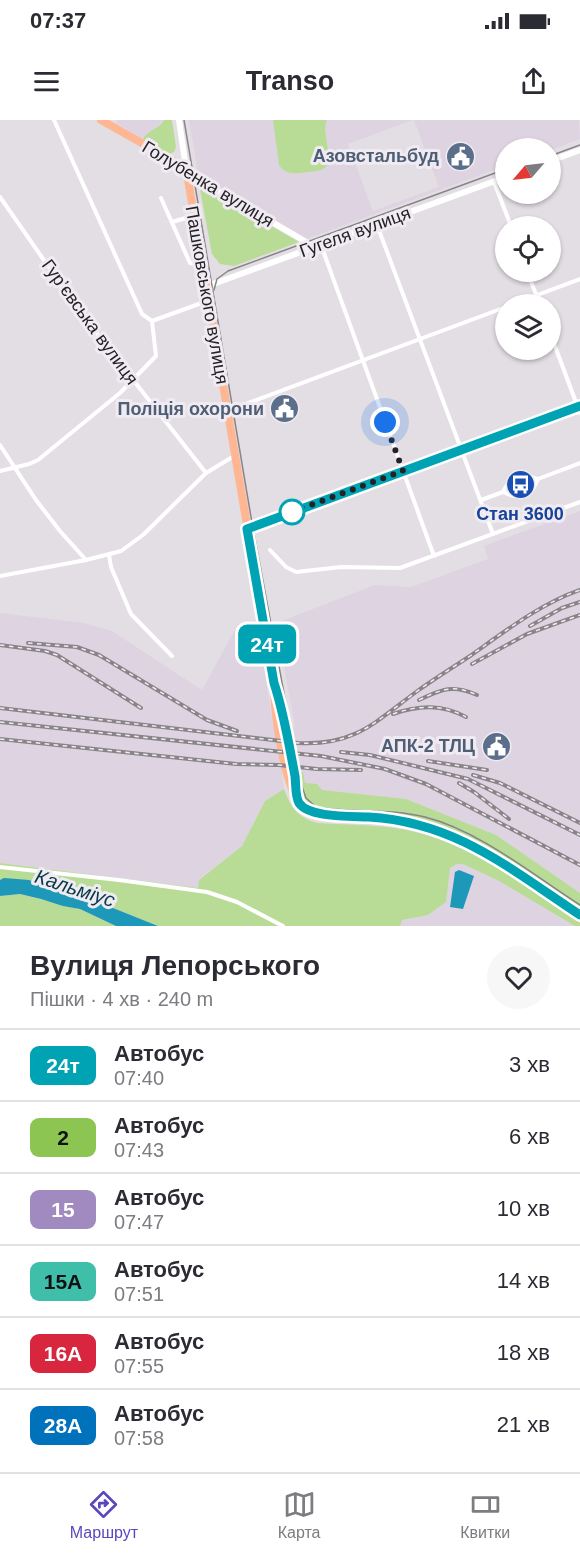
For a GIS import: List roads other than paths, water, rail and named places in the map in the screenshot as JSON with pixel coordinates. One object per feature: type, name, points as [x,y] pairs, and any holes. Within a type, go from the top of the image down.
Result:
[{"type":"highway","name":"Голубенка вулиця","points":[[101,120],[186,168]]},
{"type":"highway","name":"Пашковського вулиця","points":[[186,168],[226,411],[297,800],[305,809],[317,813],[403,820],[445,832],[486,854],[580,915]]},
{"type":"street","points":[[0,471],[29,465],[38,460],[120,393],[156,356],[152,321],[142,314],[54,120]]},
{"type":"street","name":"Пашковського вулиця","points":[[179,120],[186,168]]},
{"type":"street","points":[[561,157],[580,150]]},
{"type":"street","name":"Голубенка вулиця","points":[[186,168],[199,180],[318,246]]},
{"type":"street","points":[[494,182],[507,216]]},
{"type":"street","name":"Гугеля вулиця","points":[[205,287],[494,182]]},
{"type":"street","name":"Гур’євська вулиця","points":[[0,197],[80,312],[206,473]]},
{"type":"street","points":[[160,198],[190,263],[201,265]]},
{"type":"street","points":[[172,222],[193,216]]},
{"type":"street","points":[[377,225],[493,534]]},
{"type":"street","points":[[318,246],[363,360],[434,555]]},
{"type":"street","points":[[541,294],[580,279]]},
{"type":"street","points":[[152,321],[207,301]]},
{"type":"street","points":[[226,411],[495,311]]},
{"type":"street","points":[[247,529],[579,408],[560,360]]},
{"type":"street","points":[[0,445],[42,507],[86,560]]},
{"type":"street","points":[[0,576],[121,551],[143,536],[206,473],[234,456]]},
{"type":"street","points":[[481,500],[503,492],[513,496],[530,490],[538,479],[580,463]]},
{"type":"street","points":[[503,492],[508,482],[518,478],[527,475],[538,479]]},
{"type":"street","points":[[270,550],[286,567],[296,572],[341,567],[400,568],[580,502]]},
{"type":"street","points":[[109,555],[111,567],[131,614],[172,656]]},
{"type":"street","points":[[0,867],[207,892],[237,902],[283,926]]},
{"type":"water","points":[[459,870],[474,876],[463,909],[450,907],[455,872]]},
{"type":"water","points":[[4,878],[29,880],[108,906],[158,926],[116,926],[80,909],[20,894],[0,896],[0,880]]},
{"type":"tram line","points":[[184,120],[251,517],[301,784],[306,798],[316,807],[398,812],[446,824],[486,843],[580,905]]},
{"type":"tram line","points":[[561,152],[580,145]]},
{"type":"tram line","points":[[214,290],[217,279],[228,271],[495,173]]},
{"type":"railway","points":[[0,708],[298,743],[334,741],[375,723],[423,687],[523,619],[580,590]]},
{"type":"railway","points":[[530,626],[562,608],[580,602]]},
{"type":"railway","points":[[472,664],[527,634],[580,615]]},
{"type":"railway","points":[[28,643],[77,647],[99,655],[207,720],[237,731]]},
{"type":"railway","points":[[0,645],[45,651],[57,655],[141,708]]},
{"type":"railway","points":[[419,700],[448,689],[477,695]]},
{"type":"railway","points":[[393,714],[430,707],[448,710],[466,717]]},
{"type":"railway","points":[[0,722],[321,756],[385,769],[426,784],[580,865]]},
{"type":"railway","points":[[0,739],[236,764],[361,770]]},
{"type":"railway","points":[[341,752],[370,755],[468,779],[580,835]]},
{"type":"railway","points":[[428,761],[487,770]]},
{"type":"railway","points":[[473,775],[500,783],[580,823]]},
{"type":"railway","points":[[459,783],[509,819]]},
{"type":"place","name":"Азовстальбуд","points":[[460,156]]},
{"type":"place","name":"Поліція охорони","points":[[285,409]]},
{"type":"place","name":"Стан 3600","points":[[520,485]]},
{"type":"place","name":"АПК-2 ТЛЦ","points":[[496,746]]},
{"type":"water label","name":"Кальміус","points":[[75,888]]}]
